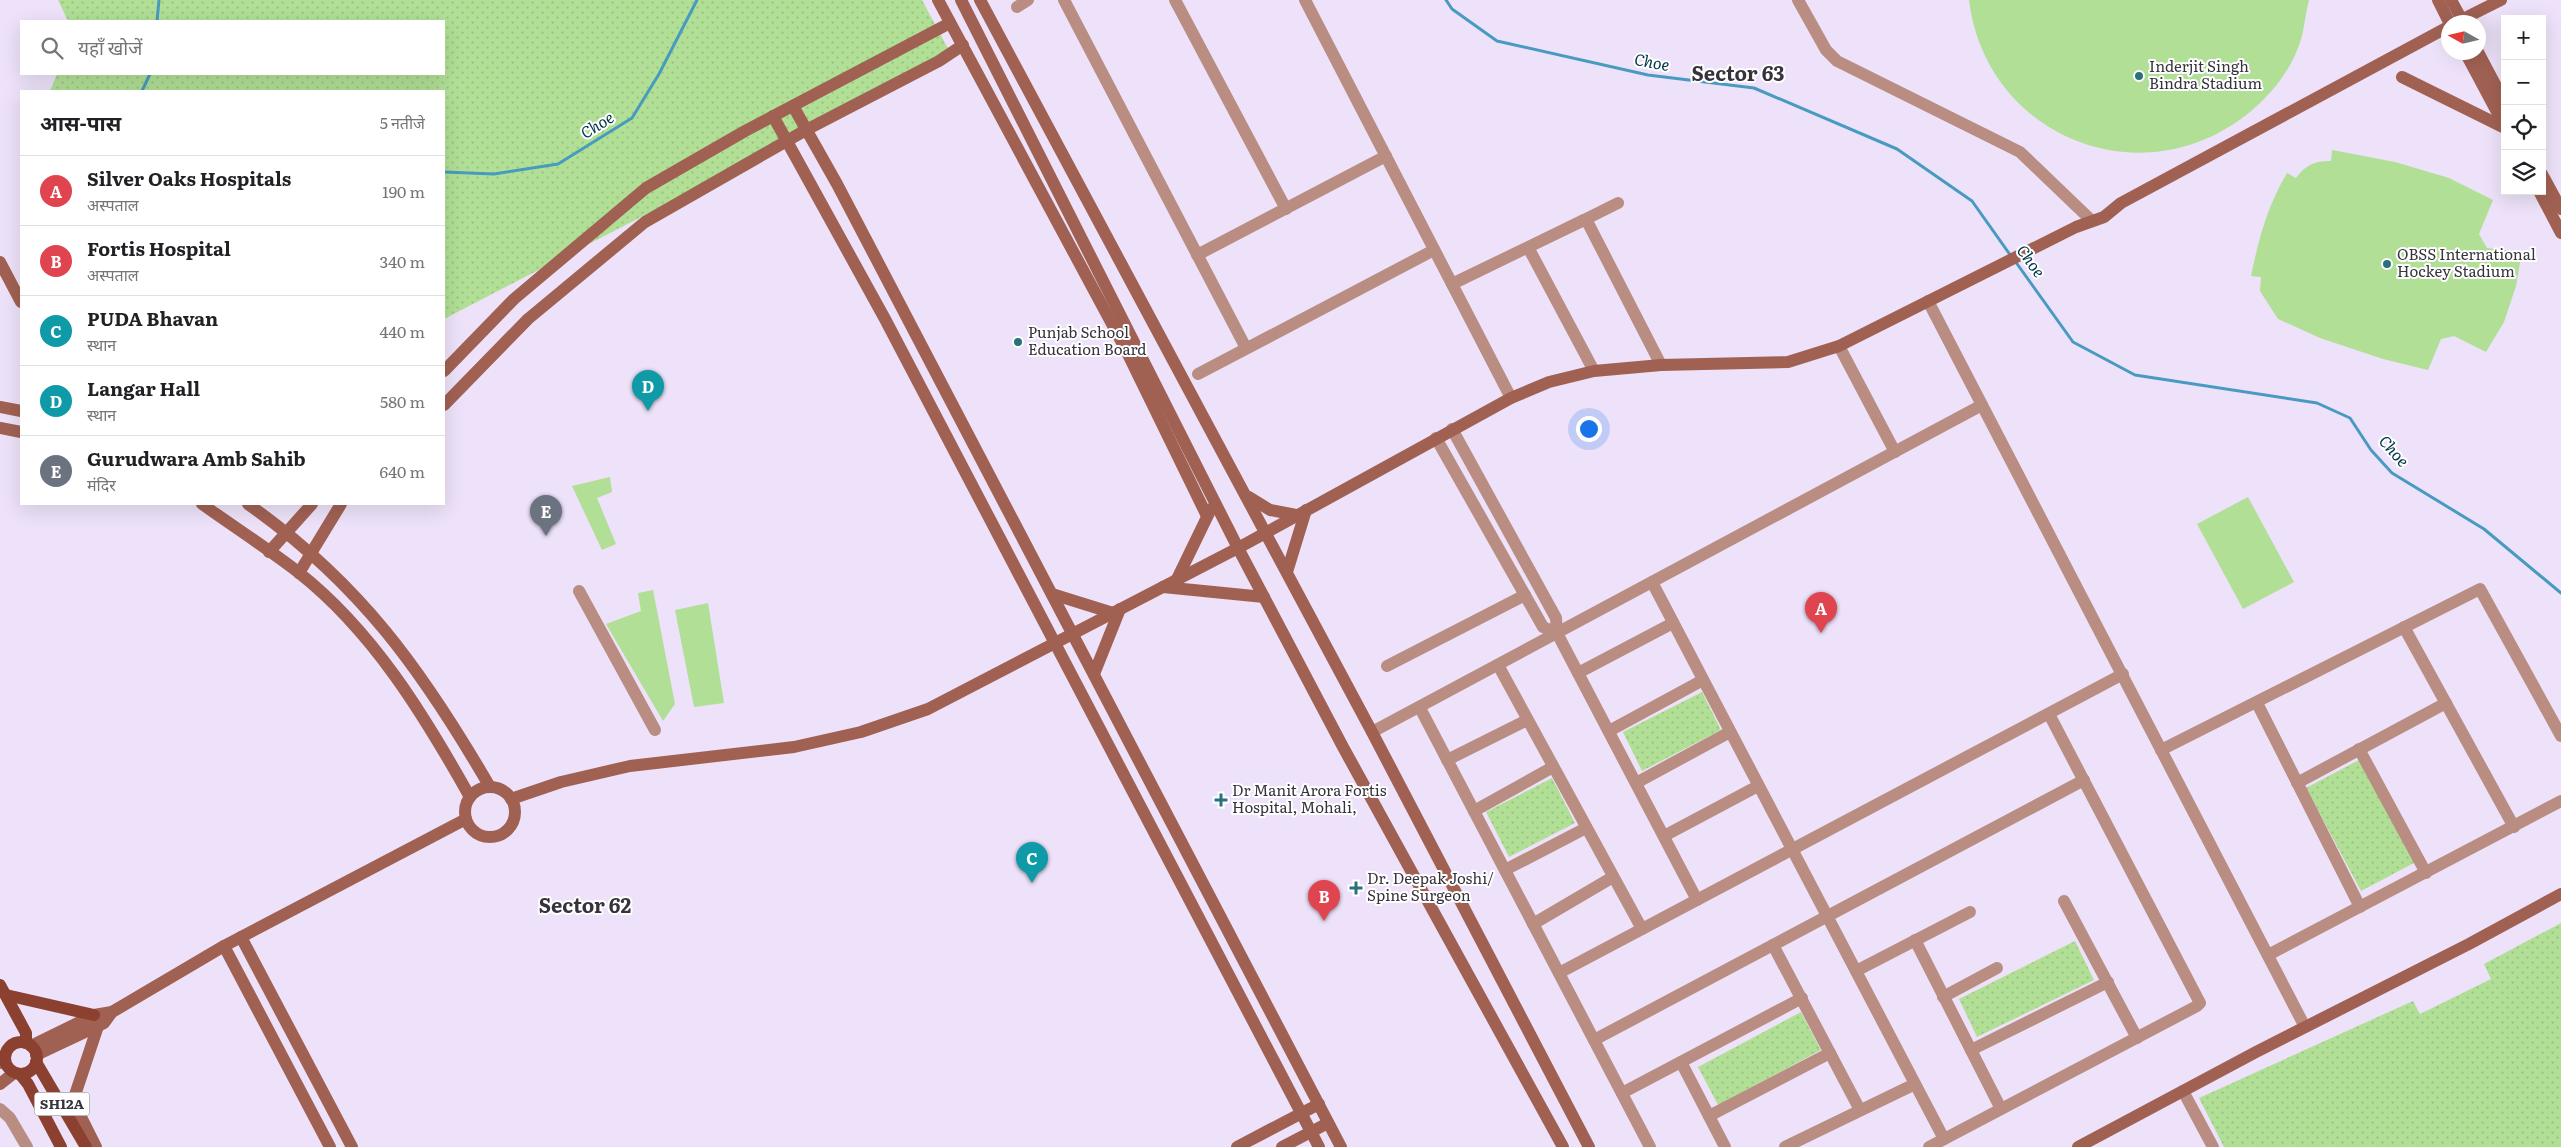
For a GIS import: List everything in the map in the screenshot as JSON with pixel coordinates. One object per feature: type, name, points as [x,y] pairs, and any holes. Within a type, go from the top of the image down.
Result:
[{"type":"main road","points":[[3,990],[96,1020]]},
{"type":"main road","name":"SH12A","points":[[3,990],[26,1033],[32,1052],[86,1147]]},
{"type":"main road","points":[[14,1043],[32,1052],[32,1070],[17,1074],[8,1068],[3,1053],[14,1043]]},
{"type":"main road","name":"SH12A","points":[[17,1074],[61,1147]]},
{"type":"street","points":[[938,0],[964,44],[1126,350],[1207,516]]},
{"type":"street","points":[[961,0],[1238,548],[1343,747],[1563,1147]]},
{"type":"street","points":[[980,0],[992,18],[1266,532],[1589,1147]]},
{"type":"street","points":[[1064,0],[1246,348]]},
{"type":"street","points":[[1175,0],[1286,209]]},
{"type":"street","points":[[1305,0],[1511,398]]},
{"type":"street","points":[[1798,0],[1826,50],[1837,61],[2020,152],[2092,221]]},
{"type":"street","points":[[2438,0],[2452,15]]},
{"type":"street","points":[[2451,0],[2456,15]]},
{"type":"street","points":[[2472,15],[2501,0]]},
{"type":"street","points":[[445,370],[514,299],[637,195],[773,116],[950,23]]},
{"type":"street","points":[[511,799],[562,782],[630,766],[794,747],[861,732],[928,709],[1238,548],[1511,398],[1548,382],[1594,371],[1661,364],[1788,362],[1839,346],[2076,227],[2104,217],[2121,203],[2441,31]]},
{"type":"street","points":[[445,404],[528,319],[634,229],[806,130],[939,62],[964,44]]},
{"type":"street","points":[[2469,60],[2501,120]]},
{"type":"street","points":[[2482,60],[2501,95]]},
{"type":"street","points":[[2402,78],[2501,126]]},
{"type":"street","points":[[793,106],[837,184],[1341,1147]]},
{"type":"street","points":[[773,116],[818,194],[885,319],[1319,1147]]},
{"type":"street","points":[[1197,255],[1386,156]]},
{"type":"street","points":[[2546,181],[2561,209]]},
{"type":"street","points":[[818,194],[837,184]]},
{"type":"street","points":[[2541,195],[2561,234]]},
{"type":"street","points":[[1452,284],[1618,204]]},
{"type":"street","points":[[1584,220],[1588,223],[1661,364]]},
{"type":"street","points":[[1528,249],[1594,371]]},
{"type":"street","points":[[1198,374],[1434,250]]},
{"type":"street","points":[[0,262],[20,300]]},
{"type":"street","points":[[1928,301],[2305,1027]]},
{"type":"street","points":[[885,319],[902,310]]},
{"type":"street","points":[[1839,346],[1895,452]]},
{"type":"street","points":[[1372,732],[1982,406]]},
{"type":"street","points":[[0,407],[20,411]]},
{"type":"street","points":[[0,428],[20,432]]},
{"type":"street","points":[[1452,429],[1556,618],[1557,632],[1697,900]]},
{"type":"street","points":[[1436,438],[1543,627],[1557,632]]},
{"type":"street","points":[[952,448],[970,439]]},
{"type":"street","points":[[1245,494],[1270,510],[1301,513]]},
{"type":"street","points":[[1177,579],[1214,502]]},
{"type":"street","points":[[203,505],[299,573],[343,614],[383,660],[433,730],[470,798]]},
{"type":"street","points":[[249,505],[311,552],[371,612],[413,663],[455,726],[490,787]]},
{"type":"street","points":[[269,552],[311,505]]},
{"type":"street","points":[[299,573],[340,505]]},
{"type":"street","points":[[1287,572],[1301,513]]},
{"type":"street","points":[[1652,582],[1944,1139]]},
{"type":"street","points":[[1163,587],[1264,597]]},
{"type":"street","points":[[2162,750],[2481,589],[2561,736]]},
{"type":"street","points":[[579,591],[655,730]]},
{"type":"street","points":[[1052,594],[1117,611]]},
{"type":"street","points":[[1387,666],[1525,595]]},
{"type":"street","points":[[1094,674],[1117,611]]},
{"type":"street","points":[[1578,673],[1673,623]]},
{"type":"street","points":[[2404,627],[2514,826]]},
{"type":"street","points":[[1498,666],[1642,929]]},
{"type":"street","points":[[1559,973],[2123,674]]},
{"type":"street","points":[[1608,731],[1703,680]]},
{"type":"street","points":[[2257,703],[2360,907]]},
{"type":"street","points":[[2298,783],[2446,703]]},
{"type":"street","points":[[1420,708],[1650,1147]]},
{"type":"street","points":[[1929,1147],[2198,1006],[2199,1001],[2049,714]]},
{"type":"street","points":[[1447,760],[1527,720]]},
{"type":"street","points":[[1636,783],[1730,732]]},
{"type":"street","points":[[2359,749],[2426,872]]},
{"type":"street","points":[[1474,811],[1553,767]]},
{"type":"street","points":[[1594,1040],[2084,780]]},
{"type":"street","points":[[1664,836],[1758,786]]},
{"type":"street","points":[[490,787],[504,791],[511,799],[515,813],[514,821],[504,833],[497,836],[489,837],[474,832],[466,819],[465,810],[470,798],[479,789],[490,787]]},
{"type":"street","points":[[2268,955],[2561,801]]},
{"type":"street","points":[[32,1052],[112,1012],[224,946],[466,819]]},
{"type":"street","points":[[1505,870],[1586,828]]},
{"type":"street","points":[[1533,924],[1613,877]]},
{"type":"street","points":[[2078,1147],[2305,1027],[2469,944],[2561,894]]},
{"type":"street","points":[[2064,901],[2137,1038]]},
{"type":"street","points":[[1856,971],[1970,912]]},
{"type":"street","points":[[241,937],[352,1147]]},
{"type":"street","points":[[1915,940],[2001,1110]]},
{"type":"street","points":[[1773,944],[1860,1110]]},
{"type":"street","points":[[224,946],[330,1147]]},
{"type":"street","points":[[1943,997],[1997,968]]},
{"type":"street","points":[[1971,1050],[2108,982]]},
{"type":"street","points":[[1622,1094],[1802,998]]},
{"type":"street","points":[[96,1020],[73,1100],[96,1147]]},
{"type":"street","points":[[1710,1116],[1830,1053]]},
{"type":"street","points":[[1681,1062],[1726,1147]]},
{"type":"street","points":[[0,1084],[17,1074]]},
{"type":"street","points":[[1785,1147],[1915,1084]]},
{"type":"street","points":[[2183,1091],[2213,1147]]},
{"type":"street","points":[[1237,1147],[1319,1104]]},
{"type":"street","points":[[0,1109],[10,1118],[27,1147]]},
{"type":"street","points":[[1282,1147],[1328,1123]]},
{"type":"green space","points":[[58,0],[922,0],[952,56],[445,318],[445,90],[50,90],[57,75],[445,75],[445,20],[68,20]]},
{"type":"green space","name":"Inderjit Singh Bindra Stadium","points":[[1969,0],[2309,0],[2298,48],[2288,69],[2266,98],[2238,121],[2196,143],[2153,152],[2110,150],[2069,138],[2033,116],[2003,85],[1981,46]]},
{"type":"green space","name":"OBSS International Hockey Stadium","points":[[2332,150],[2395,162],[2449,178],[2493,200],[2479,234],[2487,248],[2522,252],[2516,286],[2504,322],[2486,352],[2454,336],[2441,339],[2428,370],[2383,359],[2320,338],[2278,319],[2260,291],[2261,277],[2251,276],[2264,223],[2287,173],[2296,178],[2311,165],[2331,161]]},
{"type":"green space","points":[[610,477],[612,492],[597,498],[616,544],[602,550],[572,486]]},
{"type":"green space","points":[[2248,497],[2294,582],[2243,609],[2197,524]]},
{"type":"green space","points":[[653,590],[675,704],[663,721],[606,624],[641,611],[638,593]]},
{"type":"green space","points":[[708,603],[724,703],[694,707],[675,610]]},
{"type":"green space","points":[[1702,692],[1721,730],[1642,771],[1623,732]]},
{"type":"green space","points":[[2359,760],[2414,863],[2361,891],[2306,788]]},
{"type":"green space","points":[[1552,778],[1575,823],[1509,857],[1486,812]]},
{"type":"green space","points":[[2561,923],[2561,1147],[2224,1147],[2199,1098],[2413,1001],[2420,1014],[2491,979],[2484,964]]},
{"type":"green space","points":[[2075,941],[2094,980],[1977,1037],[1959,999]]},
{"type":"green space","points":[[1801,1012],[1821,1050],[1718,1105],[1698,1067]]},
{"type":"waterway","name":"Choe","points":[[157,20],[159,0]]},
{"type":"waterway","name":"Choe","points":[[445,172],[494,174],[558,164],[632,118],[659,74],[697,0]]},
{"type":"waterway","name":"Choe","points":[[1446,0],[1452,9],[1497,41],[1648,75],[1754,88],[1897,149],[1972,201],[2011,256]]},
{"type":"waterway","name":"Choe","points":[[142,90],[150,75]]},
{"type":"waterway","name":"Choe","points":[[2015,261],[2073,342],[2135,375],[2317,403],[2350,418],[2371,450],[2392,473],[2484,529],[2561,593]]},
{"type":"place","name":"Inderjit Singh Bindra Stadium","points":[[2139,76]]},
{"type":"place","name":"OBSS International Hockey Stadium","points":[[2387,264]]},
{"type":"place","name":"Punjab School Education Board","points":[[1018,342]]},
{"type":"place","name":"Langar Hall","points":[[648,411]]},
{"type":"place","name":"Gurudwara Amb Sahib","points":[[546,536]]},
{"type":"place","name":"Silver Oaks Hospitals","points":[[1821,633]]},
{"type":"place","name":"Dr Manit Arora Fortis Hospital, Mohali,","points":[[1221,800]]},
{"type":"place","name":"PUDA Bhavan","points":[[1032,883]]},
{"type":"place","name":"Dr. Deepak Joshi/ Spine Surgeon","points":[[1356,888]]},
{"type":"place","name":"Fortis Hospital","points":[[1324,921]]},
{"type":"district","name":"Sector 63","points":[[1738,74]]},
{"type":"district","name":"Sector 62","points":[[585,906]]}]
